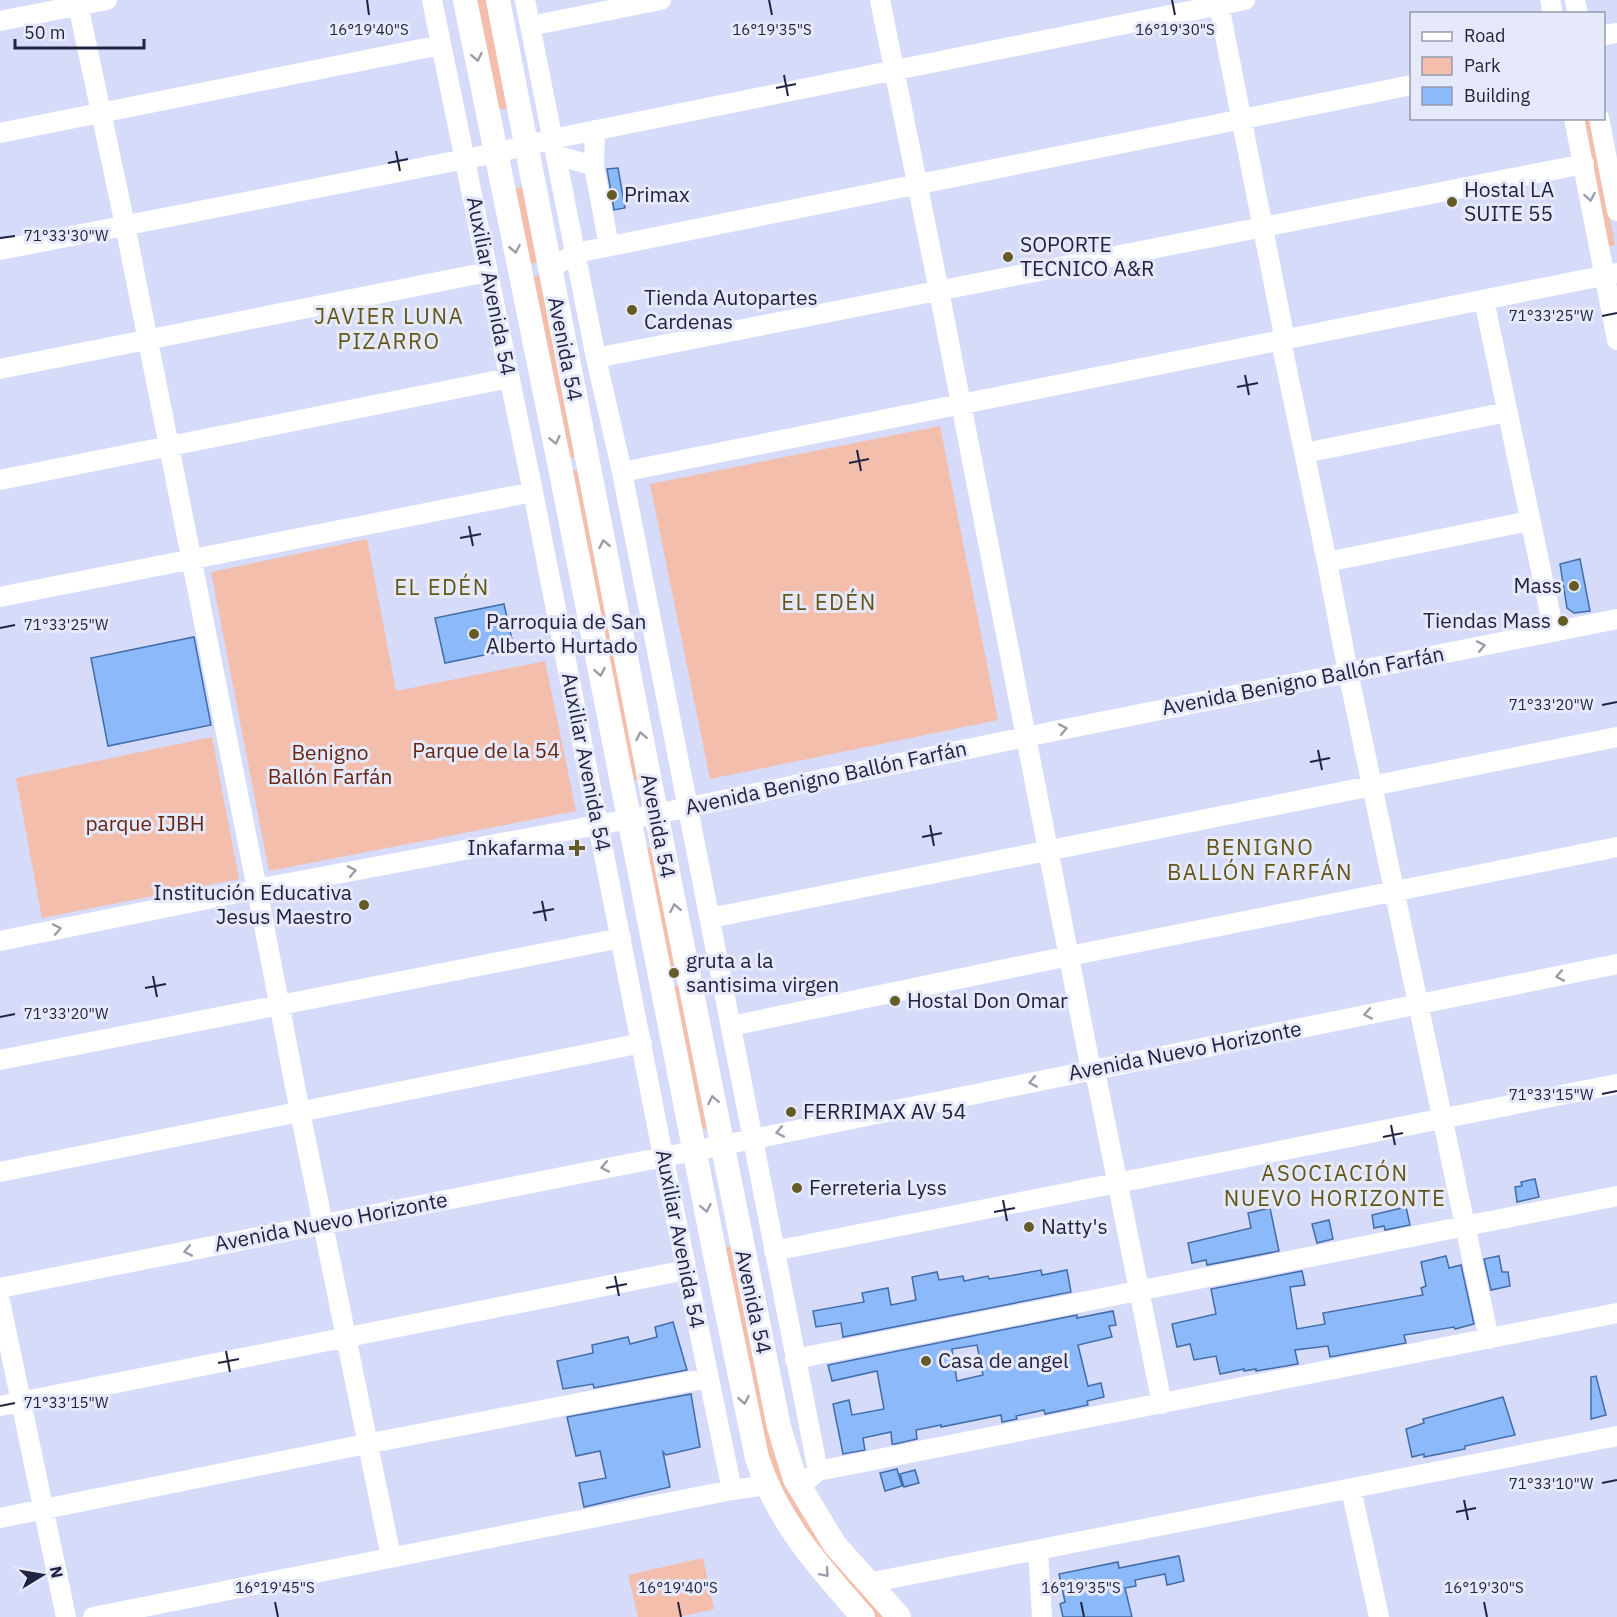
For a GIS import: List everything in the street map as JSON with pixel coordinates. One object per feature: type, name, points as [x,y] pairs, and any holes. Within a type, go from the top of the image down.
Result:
[{"type":"main road","name":"Avenida 54","points":[[465,0],[558,456],[752,1440],[766,1485],[793,1533],[863,1617]]},
{"type":"main road","name":"Avenida 54","points":[[498,0],[721,1145],[779,1426],[799,1486],[835,1545],[898,1617]]},
{"type":"street","points":[[0,21],[78,3],[107,0]]},
{"type":"street","name":"Auxiliar Avenida 54","points":[[432,0],[533,492],[663,1156],[732,1490]]},
{"type":"street","points":[[525,0],[596,358],[622,472],[818,1471]]},
{"type":"street","points":[[530,27],[661,0]]},
{"type":"street","points":[[880,0],[1091,1070],[1097,1081],[1162,1404]]},
{"type":"street","points":[[0,250],[465,158],[525,147],[554,147],[598,130],[1219,3],[1245,0]]},
{"type":"street","points":[[78,3],[125,225],[366,1444],[391,1557]]},
{"type":"street","points":[[1219,3],[1263,226],[1282,330],[1281,341],[1393,891],[1489,1339]]},
{"type":"street","points":[[0,132],[441,45]]},
{"type":"street","points":[[574,246],[615,245],[1410,85]]},
{"type":"street","points":[[1574,120],[1611,274],[1617,340]]},
{"type":"street","points":[[1600,120],[1613,171],[1617,211]]},
{"type":"street","points":[[598,130],[594,166],[603,214],[615,245]]},
{"type":"street","points":[[598,130],[615,245]]},
{"type":"street","points":[[554,147],[594,166]]},
{"type":"street","points":[[596,358],[1584,164]]},
{"type":"street","points":[[549,269],[603,214]]},
{"type":"street","points":[[0,369],[488,272]]},
{"type":"street","points":[[622,472],[1611,274]]},
{"type":"street","points":[[1484,300],[1554,632]]},
{"type":"street","points":[[0,480],[509,378]]},
{"type":"street","points":[[1305,453],[1507,412]]},
{"type":"street","points":[[0,597],[533,492]]},
{"type":"street","points":[[1327,562],[1529,521]]},
{"type":"street","name":"Avenida Benigno Ballón Farfán","points":[[0,941],[257,889],[656,814],[1025,737],[1617,619]]},
{"type":"street","points":[[710,918],[1617,737]]},
{"type":"street","points":[[731,1026],[1617,847]]},
{"type":"street","points":[[0,1060],[621,938]]},
{"type":"street","name":"Avenida Nuevo Horizonte","points":[[0,1288],[694,1151],[1617,964]]},
{"type":"street","points":[[0,1172],[642,1043]]},
{"type":"street","points":[[774,1251],[1617,1084]]},
{"type":"street","points":[[795,1359],[1617,1196]]},
{"type":"street","points":[[0,1406],[686,1270]]},
{"type":"street","points":[[0,1302],[66,1617]]},
{"type":"street","points":[[799,1486],[818,1471],[1617,1313]]},
{"type":"street","points":[[0,1518],[708,1378]]},
{"type":"street","points":[[868,1583],[1617,1436]]},
{"type":"street","points":[[93,1617],[766,1485]]},
{"type":"street","points":[[1351,1489],[1379,1617]]},
{"type":"street","points":[[1038,1551],[1042,1617]]},
{"type":"green space","points":[[474,0],[489,0],[510,108],[496,110]]},
{"type":"green space","points":[[1582,120],[1591,120],[1615,245],[1607,247]]},
{"type":"green space","points":[[525,186],[540,262],[528,264],[512,189]]},
{"type":"green space","points":[[542,275],[578,456],[567,458],[530,277]]},
{"type":"green space","points":[[940,426],[998,720],[710,779],[650,484]]},
{"type":"green space","points":[[581,469],[641,779],[630,781],[569,471]]},
{"type":"green space","name":"Benigno Ballón Farfán","points":[[367,539],[396,691],[545,661],[576,811],[269,871],[211,572]]},
{"type":"green space","name":"parque IJBH","points":[[212,737],[239,879],[42,918],[16,778]]},
{"type":"green space","points":[[653,847],[678,968],[667,971],[642,849]]},
{"type":"green space","points":[[682,985],[711,1128],[700,1130],[671,987]]},
{"type":"green space","points":[[734,1246],[775,1445],[887,1617],[874,1617],[819,1554],[770,1470],[723,1248]]},
{"type":"green space","points":[[703,1558],[714,1609],[679,1617],[638,1617],[628,1575]]},
{"type":"building","points":[[618,168],[625,208],[614,210],[607,169]]},
{"type":"building","name":"Mass","points":[[1580,559],[1590,611],[1574,613],[1567,608],[1560,564]]},
{"type":"building","name":"Parroquia de San Alberto Hurtado","points":[[504,604],[514,649],[445,663],[435,618]]},
{"type":"building","points":[[194,637],[211,725],[108,746],[91,658]]},
{"type":"building","points":[[1535,1179],[1539,1197],[1517,1202],[1515,1187],[1522,1186],[1521,1182]]},
{"type":"building","points":[[1406,1207],[1410,1225],[1385,1230],[1384,1226],[1374,1228],[1372,1215]]},
{"type":"building","points":[[1270,1208],[1279,1251],[1207,1265],[1206,1260],[1192,1263],[1188,1243],[1251,1228],[1248,1213]]},
{"type":"building","points":[[1329,1220],[1333,1239],[1317,1243],[1312,1224]]},
{"type":"building","points":[[1446,1256],[1449,1268],[1461,1265],[1474,1324],[1455,1329],[1454,1327],[1404,1335],[1406,1343],[1330,1357],[1328,1346],[1295,1350],[1298,1364],[1256,1371],[1256,1369],[1244,1371],[1244,1369],[1220,1374],[1216,1356],[1194,1360],[1190,1344],[1177,1347],[1172,1324],[1216,1314],[1211,1289],[1302,1271],[1305,1285],[1290,1287],[1297,1329],[1325,1324],[1323,1313],[1423,1295],[1421,1288],[1426,1286],[1421,1262]]},
{"type":"building","points":[[1499,1256],[1502,1272],[1508,1272],[1510,1286],[1491,1290],[1484,1259]]},
{"type":"building","points":[[1041,1270],[1042,1275],[1067,1270],[1071,1292],[843,1337],[841,1323],[816,1327],[813,1311],[864,1302],[862,1293],[888,1288],[891,1305],[916,1300],[912,1277],[937,1272],[939,1280],[963,1276],[964,1281]]},
{"type":"building","points":[[1113,1311],[1116,1325],[1109,1326],[1112,1337],[1078,1345],[1088,1386],[1101,1383],[1104,1397],[1087,1401],[1088,1405],[1045,1414],[1044,1410],[1016,1416],[1017,1419],[1002,1422],[1001,1415],[916,1430],[917,1439],[895,1444],[892,1444],[891,1432],[863,1438],[865,1450],[843,1454],[833,1404],[849,1400],[852,1415],[884,1409],[877,1371],[832,1381],[828,1365],[1077,1315],[1077,1318]],"holes":[[[977,1345],[983,1375],[957,1381],[952,1349]]]},
{"type":"building","points":[[673,1322],[687,1370],[594,1388],[593,1384],[563,1389],[557,1361],[593,1353],[592,1345],[628,1337],[630,1344],[657,1337],[655,1327]]},
{"type":"building","points":[[1596,1376],[1606,1415],[1591,1419],[1591,1377]]},
{"type":"building","points":[[691,1394],[700,1447],[666,1455],[663,1452],[670,1487],[584,1507],[579,1483],[606,1478],[600,1451],[576,1456],[567,1417]]},
{"type":"building","points":[[1503,1397],[1515,1435],[1465,1446],[1465,1449],[1412,1457],[1406,1429],[1424,1423],[1423,1419]]},
{"type":"building","points":[[897,1469],[902,1486],[885,1491],[880,1473]]},
{"type":"building","points":[[915,1470],[919,1483],[904,1487],[900,1474]]},
{"type":"building","points":[[1179,1556],[1184,1581],[1167,1585],[1165,1574],[1135,1580],[1136,1586],[1125,1588],[1132,1617],[1063,1617],[1060,1604],[1065,1602],[1059,1574],[1118,1562],[1119,1568]]},
{"type":"place","name":"Primax","points":[[612,195]]},
{"type":"place","name":"Hostal LA SUITE 55","points":[[1452,202]]},
{"type":"place","name":"SOPORTE TECNICO A&R","points":[[1008,257]]},
{"type":"place","name":"Tienda Autopartes Cardenas","points":[[632,310]]},
{"type":"place","name":"Mass","points":[[1574,586]]},
{"type":"place","name":"Tiendas Mass","points":[[1563,621]]},
{"type":"place","name":"Parroquia de San Alberto Hurtado","points":[[474,634]]},
{"type":"place","name":"Inkafarma","points":[[577,848]]},
{"type":"place","name":"Institución Educativa Jesus Maestro","points":[[364,905]]},
{"type":"place","name":"gruta a la santisima virgen","points":[[674,973]]},
{"type":"place","name":"Hostal Don Omar","points":[[895,1001]]},
{"type":"place","name":"FERRIMAX AV 54","points":[[791,1112]]},
{"type":"place","name":"Ferreteria Lyss","points":[[797,1188]]},
{"type":"place","name":"Natty's","points":[[1029,1227]]},
{"type":"place","name":"Casa de angel","points":[[926,1361]]},
{"type":"district","name":"JAVIER LUNA PIZARRO","points":[[389,328]]},
{"type":"district","name":"EL EDÉN","points":[[442,587]]},
{"type":"district","name":"EL EDÉN","points":[[829,602]]},
{"type":"district","name":"BENIGNO BALLÓN FARFÁN","points":[[1260,860]]},
{"type":"district","name":"ASOCIACIÓN NUEVO HORIZONTE","points":[[1335,1186]]},
{"type":"park label","name":"Parque de la 54","points":[[486,751]]}]
